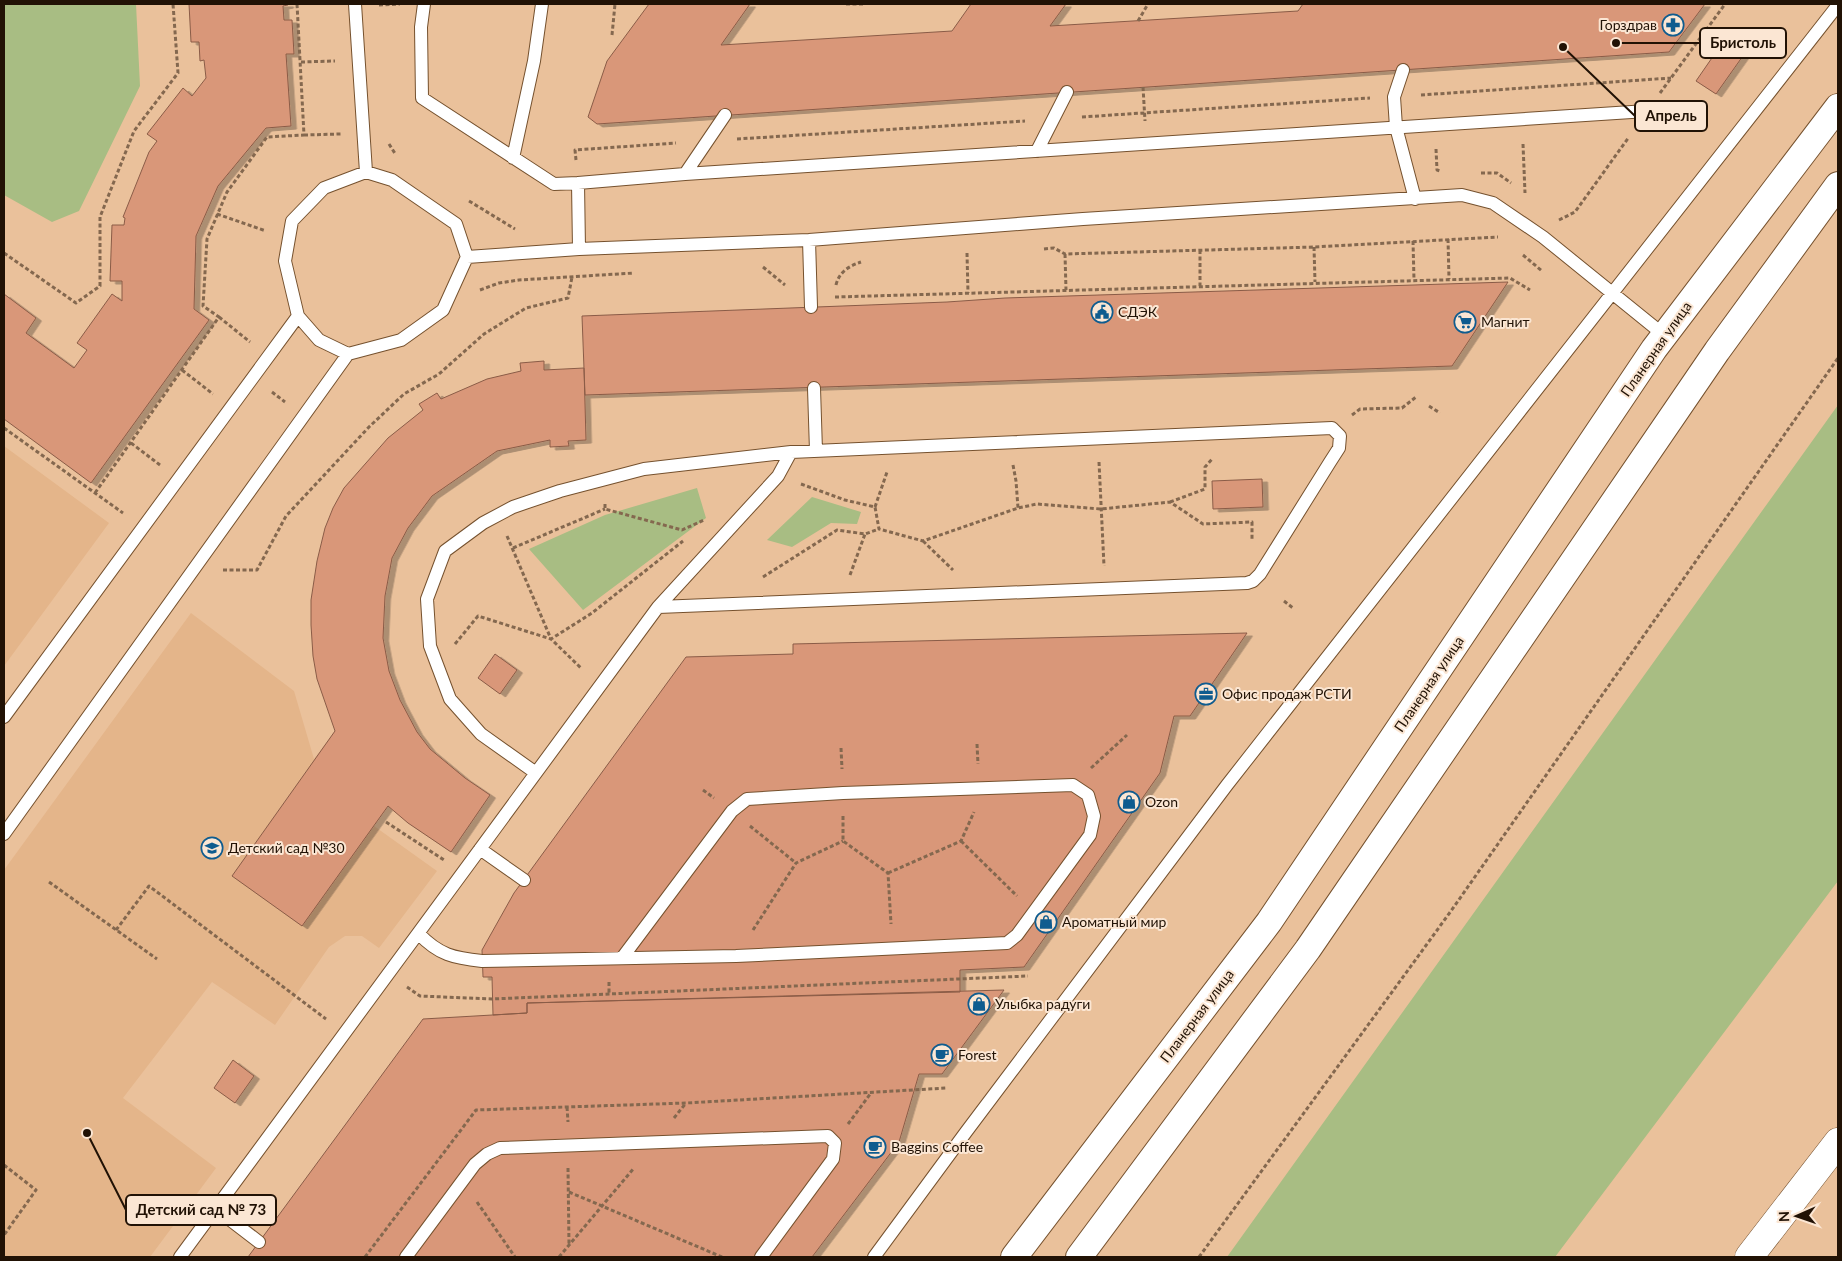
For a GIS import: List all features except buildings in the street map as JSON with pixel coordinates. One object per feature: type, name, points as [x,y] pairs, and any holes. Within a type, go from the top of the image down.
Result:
[{"type":"highway","points":[[1749,1257],[1838,1142]]},
{"type":"street","name":"Планерная улица","points":[[1014,1257],[1269,922],[1664,335],[1838,107]]},
{"type":"street","points":[[1079,1257],[1308,949],[1717,351],[1838,185]]},
{"type":"lane","points":[[355,4],[366,172]]},
{"type":"lane","points":[[424,4],[421,27],[422,98],[554,184],[1647,111]]},
{"type":"lane","points":[[513,158],[534,61],[542,4]]},
{"type":"lane","points":[[874,1257],[1228,785],[1838,6]]},
{"type":"lane","points":[[1403,70],[1394,97],[1396,128],[1415,199]]},
{"type":"lane","points":[[1036,151],[1055,119],[1067,92]]},
{"type":"lane","points":[[685,174],[725,115]]},
{"type":"lane","points":[[4,834],[348,354],[401,340],[443,310],[467,257],[456,224],[392,180],[366,172],[324,188],[292,221],[285,261],[298,316],[319,340],[348,354]]},
{"type":"lane","points":[[578,183],[579,249]]},
{"type":"lane","points":[[467,257],[579,249],[809,240],[1083,219],[1462,195],[1493,203],[1543,237],[1664,335]]},
{"type":"lane","points":[[809,240],[811,303]]},
{"type":"lane","points":[[4,716],[298,316]]},
{"type":"lane","points":[[814,388],[816,451]]},
{"type":"lane","points":[[536,772],[482,734],[450,699],[430,646],[427,599],[445,551],[483,523],[513,507],[560,491],[644,469],[791,452],[1332,428],[1340,436],[1338,448],[1260,574],[1253,581],[1239,584],[658,607]]},
{"type":"lane","points":[[180,1257],[658,607],[778,476],[791,452]]},
{"type":"lane","points":[[418,934],[441,952],[458,958],[482,961],[736,956],[1007,943],[1017,935],[1090,835],[1094,816],[1088,795],[1073,785],[843,793],[747,799],[732,811],[622,958]]},
{"type":"lane","points":[[480,849],[524,880]]},
{"type":"lane","points":[[406,1257],[476,1164],[487,1154],[500,1148],[828,1136],[835,1143],[834,1159],[761,1257]]},
{"type":"lane","points":[[216,1209],[259,1242]]},
{"type":"path","points":[[4,253],[76,303],[100,286],[100,216],[134,131],[178,73],[173,4]]},
{"type":"path","points":[[297,4],[304,135]]},
{"type":"path","points":[[379,15],[378,4],[395,4]]},
{"type":"path","points":[[612,35],[616,4]]},
{"type":"path","points":[[846,4],[863,4]]},
{"type":"path","points":[[1138,21],[1148,4]]},
{"type":"path","points":[[300,62],[339,60]]},
{"type":"path","points":[[578,183],[575,150],[1671,78]]},
{"type":"path","points":[[1143,87],[1146,144]]},
{"type":"path","points":[[1432,94],[1437,170],[1443,172]]},
{"type":"path","points":[[342,125],[343,141]]},
{"type":"path","points":[[1543,237],[1555,222],[1575,212],[1632,132]]},
{"type":"path","points":[[303,416],[240,367],[254,345],[203,306],[207,239],[227,192],[267,137],[343,134]]},
{"type":"path","points":[[388,142],[398,158]]},
{"type":"path","points":[[1478,173],[1497,173],[1531,198]]},
{"type":"path","points":[[463,197],[519,231]]},
{"type":"path","points":[[217,214],[271,232]]},
{"type":"path","points":[[1035,249],[1054,248],[1064,254],[1314,247],[1501,237]]},
{"type":"path","points":[[1448,239],[1449,279]]},
{"type":"path","points":[[1413,241],[1414,280]]},
{"type":"path","points":[[1314,247],[1315,282]]},
{"type":"path","points":[[1200,250],[1200,286]]},
{"type":"path","points":[[967,253],[968,293]]},
{"type":"path","points":[[958,254],[976,253]]},
{"type":"path","points":[[1064,254],[1066,290]]},
{"type":"path","points":[[1521,254],[1542,271]]},
{"type":"path","points":[[834,297],[838,280],[847,267],[865,260]]},
{"type":"path","points":[[761,266],[781,280],[789,290],[790,299],[811,303],[834,297],[1449,279],[1510,278],[1530,290]]},
{"type":"path","points":[[476,295],[481,289],[499,282],[642,273]]},
{"type":"path","points":[[215,570],[257,570],[286,516],[369,427],[404,394],[439,374],[484,334],[526,308],[568,298],[572,277]]},
{"type":"path","points":[[95,493],[219,317]]},
{"type":"path","points":[[1199,1257],[1451,911],[1737,501],[1824,381],[1838,358]]},
{"type":"path","points":[[182,370],[218,397]]},
{"type":"path","points":[[1332,428],[1360,409],[1402,408],[1416,397]]},
{"type":"path","points":[[1429,406],[1440,413]]},
{"type":"path","points":[[4,428],[129,518]]},
{"type":"path","points":[[923,541],[1018,508],[1038,504],[1101,509],[1170,502],[1205,489],[1205,467],[1234,432]]},
{"type":"path","points":[[1097,437],[1106,589]]},
{"type":"path","points":[[1008,442],[1016,481],[1018,508]]},
{"type":"path","points":[[131,443],[166,468]]},
{"type":"path","points":[[879,529],[875,507],[896,447]]},
{"type":"path","points":[[778,476],[845,500],[875,507]]},
{"type":"path","points":[[603,480],[605,509]]},
{"type":"path","points":[[1170,502],[1203,524],[1252,522],[1253,581]]},
{"type":"path","points":[[512,548],[605,509],[682,530],[719,513],[748,508]]},
{"type":"path","points":[[704,524],[719,513]]},
{"type":"path","points":[[498,514],[551,639],[600,686]]},
{"type":"path","points":[[723,604],[837,530],[865,534],[879,529],[923,541],[976,593]]},
{"type":"path","points":[[841,599],[865,534]]},
{"type":"path","points":[[438,666],[478,616],[551,639],[592,613],[689,536]]},
{"type":"path","points":[[1284,601],[1294,608]]},
{"type":"path","points":[[1102,758],[1127,735]]},
{"type":"path","points":[[888,874],[960,841],[977,804],[979,789],[977,744]]},
{"type":"path","points":[[841,748],[843,841]]},
{"type":"path","points":[[386,822],[444,861]]},
{"type":"path","points":[[843,841],[888,874]]},
{"type":"path","points":[[736,956],[796,863],[843,841]]},
{"type":"path","points":[[960,841],[1033,912]]},
{"type":"path","points":[[888,874],[892,949]]},
{"type":"path","points":[[50,882],[157,959]]},
{"type":"path","points":[[116,930],[149,886],[296,995]]},
{"type":"path","points":[[402,983],[420,996],[492,999],[1028,976]]},
{"type":"path","points":[[915,1090],[946,1088]]},
{"type":"path","points":[[835,1143],[872,1092]]},
{"type":"path","points":[[559,1257],[656,1143],[686,1103]]},
{"type":"path","points":[[567,1107],[569,1245]]},
{"type":"path","points":[[445,1152],[514,1257]]},
{"type":"path","points":[[4,1165],[36,1190],[4,1235]]},
{"type":"path","points":[[568,1192],[722,1257]]},
{"type":"shaded area","points":[[4,446],[109,523],[4,666]]},
{"type":"shaded area","name":"Детский сад №30","points":[[191,613],[294,691],[314,759],[335,731],[374,826],[437,871],[379,948],[362,936],[345,936],[329,947],[275,1025],[212,982],[123,1098],[216,1168],[150,1257],[4,1257],[4,870]]},
{"type":"green space","points":[[4,4],[136,4],[140,86],[79,211],[52,222],[4,195]]},
{"type":"green space","points":[[1838,405],[1838,881],[1555,1257],[1227,1257]]},
{"type":"green space","points":[[697,488],[706,518],[583,610],[529,549],[605,515]]},
{"type":"green space","points":[[812,497],[861,512],[857,524],[831,523],[792,547],[767,540]]},
{"type":"place","name":"Горздрав","points":[[1673,25]]},
{"type":"place","name":"Бристоль","points":[[1616,43]]},
{"type":"place","name":"Апрель","points":[[1563,47]]},
{"type":"place","name":"СДЭК","points":[[1102,312]]},
{"type":"place","name":"Магнит","points":[[1465,322]]},
{"type":"place","name":"Офис продаж РСТИ","points":[[1206,694]]},
{"type":"place","name":"Ozon","points":[[1129,802]]},
{"type":"place","name":"Детский сад №30","points":[[212,848]]},
{"type":"place","name":"Ароматный мир","points":[[1046,922]]},
{"type":"place","name":"Улыбка радуги","points":[[979,1004]]},
{"type":"place","name":"Forest","points":[[942,1055]]},
{"type":"place","name":"Детский сад № 73","points":[[87,1133]]},
{"type":"place","name":"Baggins Coffee","points":[[875,1147]]}]
